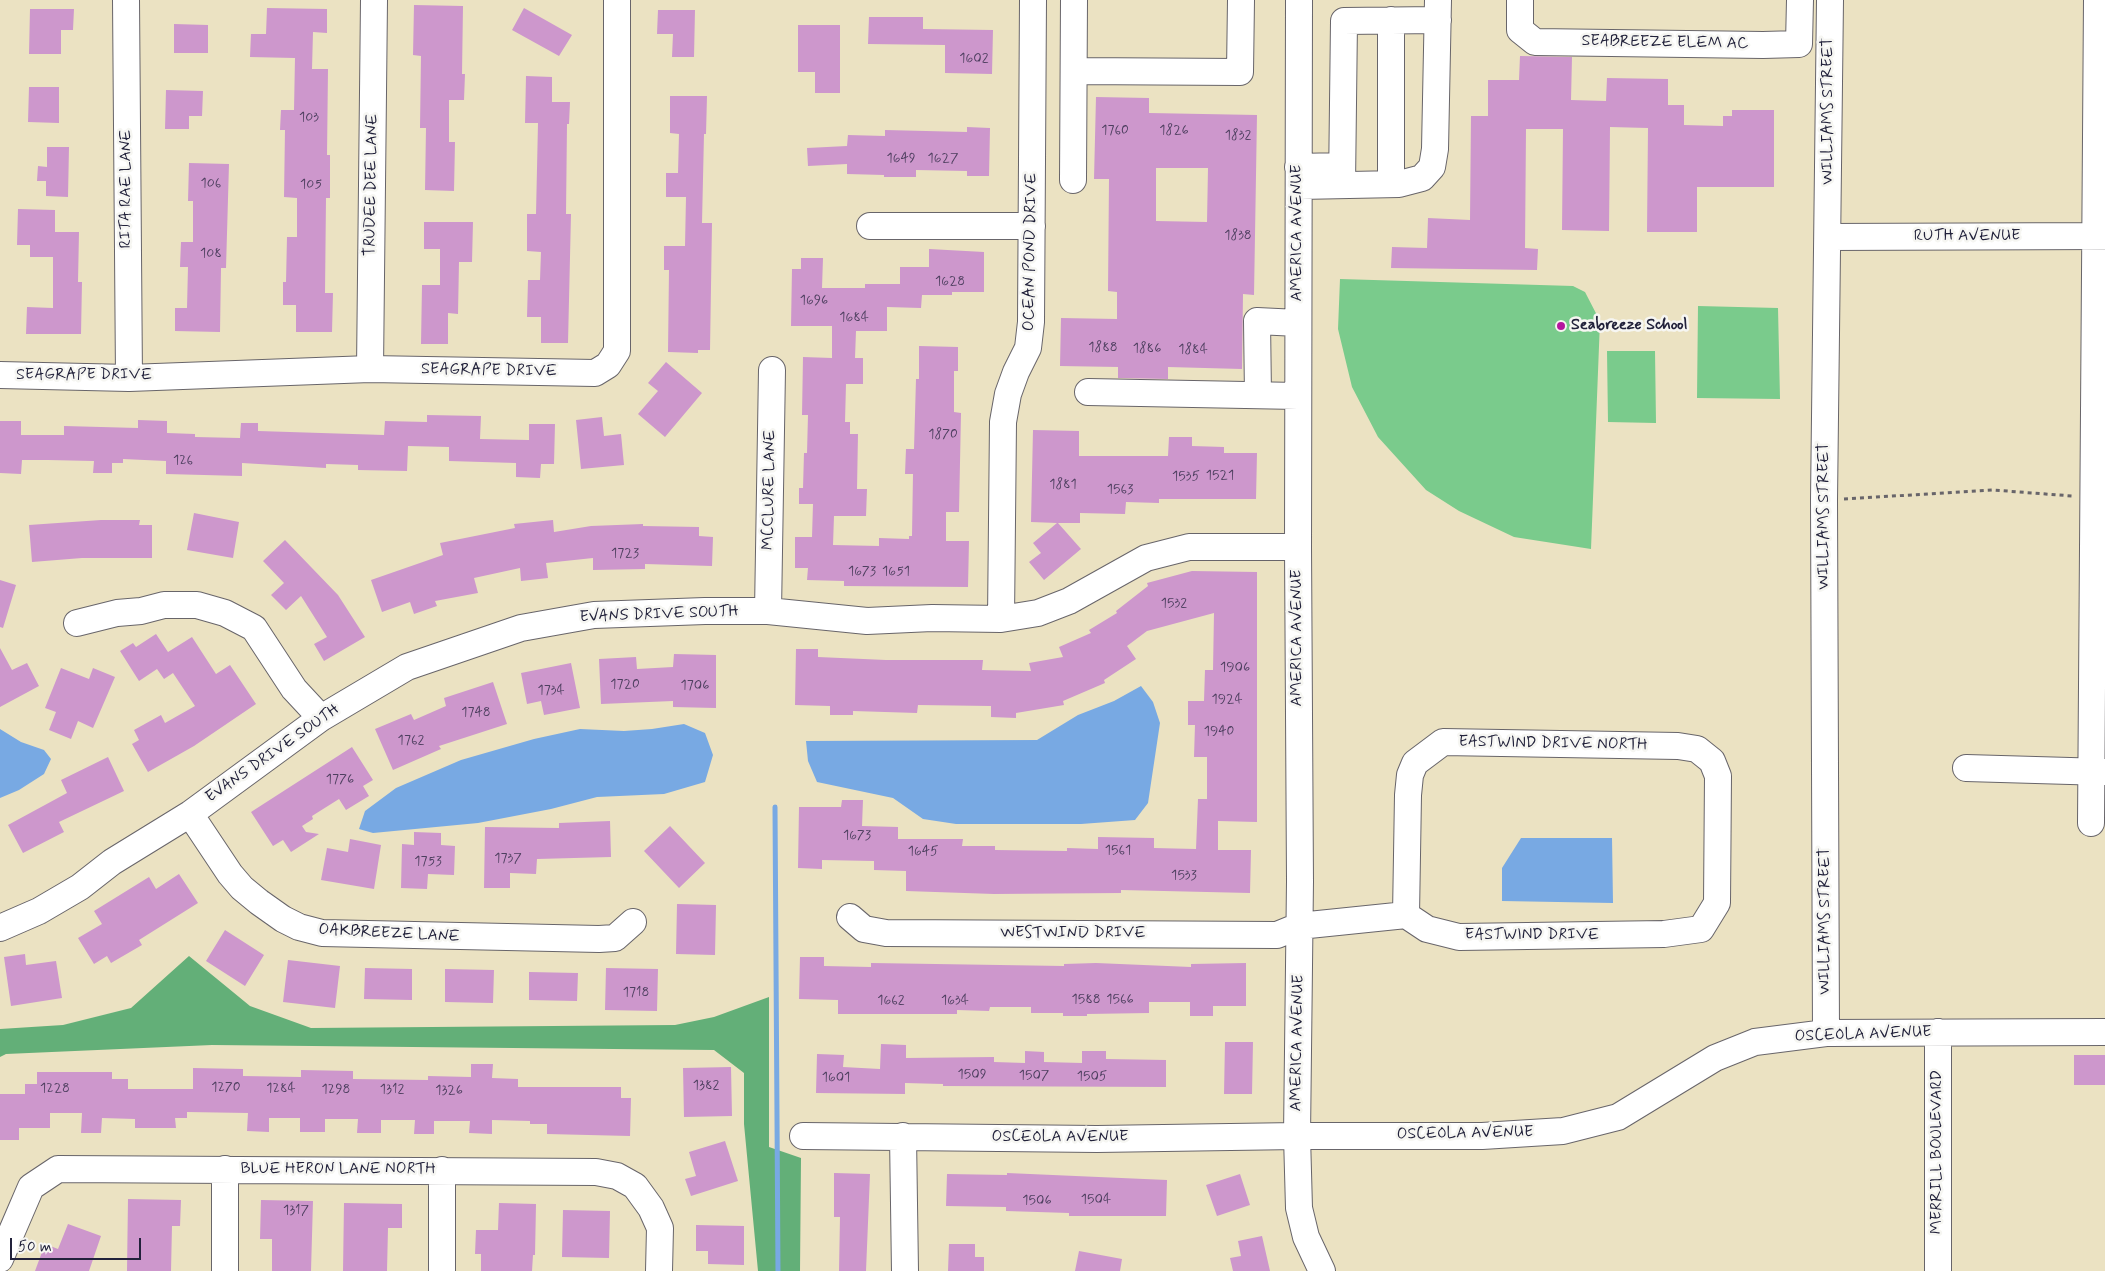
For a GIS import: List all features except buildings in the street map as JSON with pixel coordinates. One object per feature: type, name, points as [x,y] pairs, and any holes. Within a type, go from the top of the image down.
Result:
[{"type":"street","name":"RITA RAE LANE","points":[[126,0],[128,378]]},
{"type":"street","name":"TRUDEE DEE LANE","points":[[370,369],[374,0]]},
{"type":"street","name":"SEAGRAPE DRIVE","points":[[0,375],[128,378],[370,369],[595,373],[608,365],[617,350],[617,0]]},
{"type":"street","name":"OCEAN POND DRIVE","points":[[1001,619],[1003,422],[1010,387],[1028,348],[1031,322],[1034,0]]},
{"type":"street","points":[[1073,180],[1074,0]]},
{"type":"street","points":[[1074,71],[1240,72],[1241,0]]},
{"type":"street","name":"AMERICA AVENUE","points":[[1299,0],[1299,926],[1297,1136],[1300,1208],[1306,1237],[1322,1271]]},
{"type":"street","name":"SEABREEZE ELEM AC","points":[[1520,0],[1520,30],[1535,42],[1763,45],[1799,44],[1800,0]]},
{"type":"street","name":"WILLIAMS STREET","points":[[1826,1033],[1824,500],[1830,0]]},
{"type":"street","points":[[2092,823],[2099,772],[2097,500],[2100,236],[2097,0]]},
{"type":"street","points":[[1298,177],[1342,176],[1391,184],[1422,178],[1432,166],[1435,149],[1438,10],[1391,20],[1344,20],[1342,176]]},
{"type":"street","points":[[1391,20],[1391,184]]},
{"type":"street","points":[[870,226],[1032,226]]},
{"type":"street","name":"RUTH AVENUE","points":[[1828,237],[2100,236]]},
{"type":"street","points":[[1258,395],[1257,321],[1298,323]]},
{"type":"street","name":"MCCLURE LANE","points":[[768,611],[772,370]]},
{"type":"street","points":[[1088,392],[1298,396]]},
{"type":"street","name":"EVANS DRIVE SOUTH","points":[[0,928],[39,911],[80,887],[112,862],[190,814],[321,718],[407,667],[521,628],[594,615],[705,611],[768,611],[867,621],[932,618],[1001,619],[1038,613],[1069,601],[1146,558],[1189,546],[1298,547]]},
{"type":"street","points":[[77,623],[117,613],[141,611],[164,605],[197,605],[225,614],[254,628],[294,689],[321,718]]},
{"type":"street","name":"EASTWIND DRIVE NORTH","points":[[1406,915],[1410,775],[1415,763],[1443,742],[1621,744],[1697,749],[1712,761],[1718,776],[1718,863]]},
{"type":"street","points":[[1966,768],[2099,772]]},
{"type":"street","name":"OAKBREEZE LANE","points":[[190,814],[230,874],[242,888],[283,919],[322,933],[599,939],[615,938],[634,922]]},
{"type":"street","name":"EASTWIND DRIVE","points":[[1406,915],[1427,929],[1458,936],[1664,934],[1701,928],[1717,903],[1718,863]]},
{"type":"street","points":[[1299,926],[1406,915]]},
{"type":"street","name":"WESTWIND DRIVE","points":[[850,917],[864,929],[886,933],[1277,934],[1299,926]]},
{"type":"street","name":"MERRILL BOULEVARD","points":[[1938,1032],[1938,1271]]},
{"type":"street","name":"OSCEOLA AVENUE","points":[[802,1136],[1098,1139],[1482,1136],[1563,1131],[1618,1117],[1715,1058],[1755,1042],[1826,1033],[2105,1032]]},
{"type":"street","points":[[903,1136],[905,1271]]},
{"type":"street","name":"BLUE HERON LANE NORTH","points":[[0,1259],[31,1187],[58,1169],[596,1172],[617,1176],[635,1186],[651,1208],[660,1228],[659,1271]]},
{"type":"street","points":[[225,1169],[225,1271]]},
{"type":"street","points":[[442,1170],[442,1271]]},
{"type":"path","points":[[1824,500],[1993,490],[2097,500]]},
{"type":"green space","points":[[1340,279],[1573,286],[1585,292],[1600,321],[1591,549],[1514,537],[1459,511],[1426,490],[1378,437],[1352,387],[1338,329]]},
{"type":"green space","points":[[1698,306],[1778,308],[1780,399],[1697,398]]},
{"type":"green space","points":[[1607,351],[1655,351],[1656,423],[1608,422]]},
{"type":"green space","points":[[189,956],[250,1006],[311,1028],[675,1025],[714,1017],[769,997],[769,1147],[801,1158],[800,1271],[758,1271],[744,1124],[744,1073],[714,1050],[212,1045],[6,1054],[0,1057],[0,1029],[63,1025],[131,1008]]},
{"type":"water","points":[[1141,686],[1153,702],[1160,723],[1148,803],[1135,820],[1081,824],[956,824],[923,819],[893,798],[817,782],[808,761],[806,741],[1037,740],[1078,715],[1114,701]]},
{"type":"water","points":[[684,724],[705,733],[713,755],[705,782],[664,794],[597,797],[551,809],[478,823],[373,833],[359,829],[365,811],[396,788],[461,760],[534,739],[580,729],[624,731]]},
{"type":"water","points":[[0,729],[21,742],[44,750],[51,759],[44,774],[19,790],[0,798]]},
{"type":"water","points":[[1521,838],[1612,838],[1613,903],[1502,901],[1502,868]]},
{"type":"waterway","points":[[775,807],[778,1271]]},
{"type":"place","name":"Seabreeze School","points":[[1561,326]]}]
